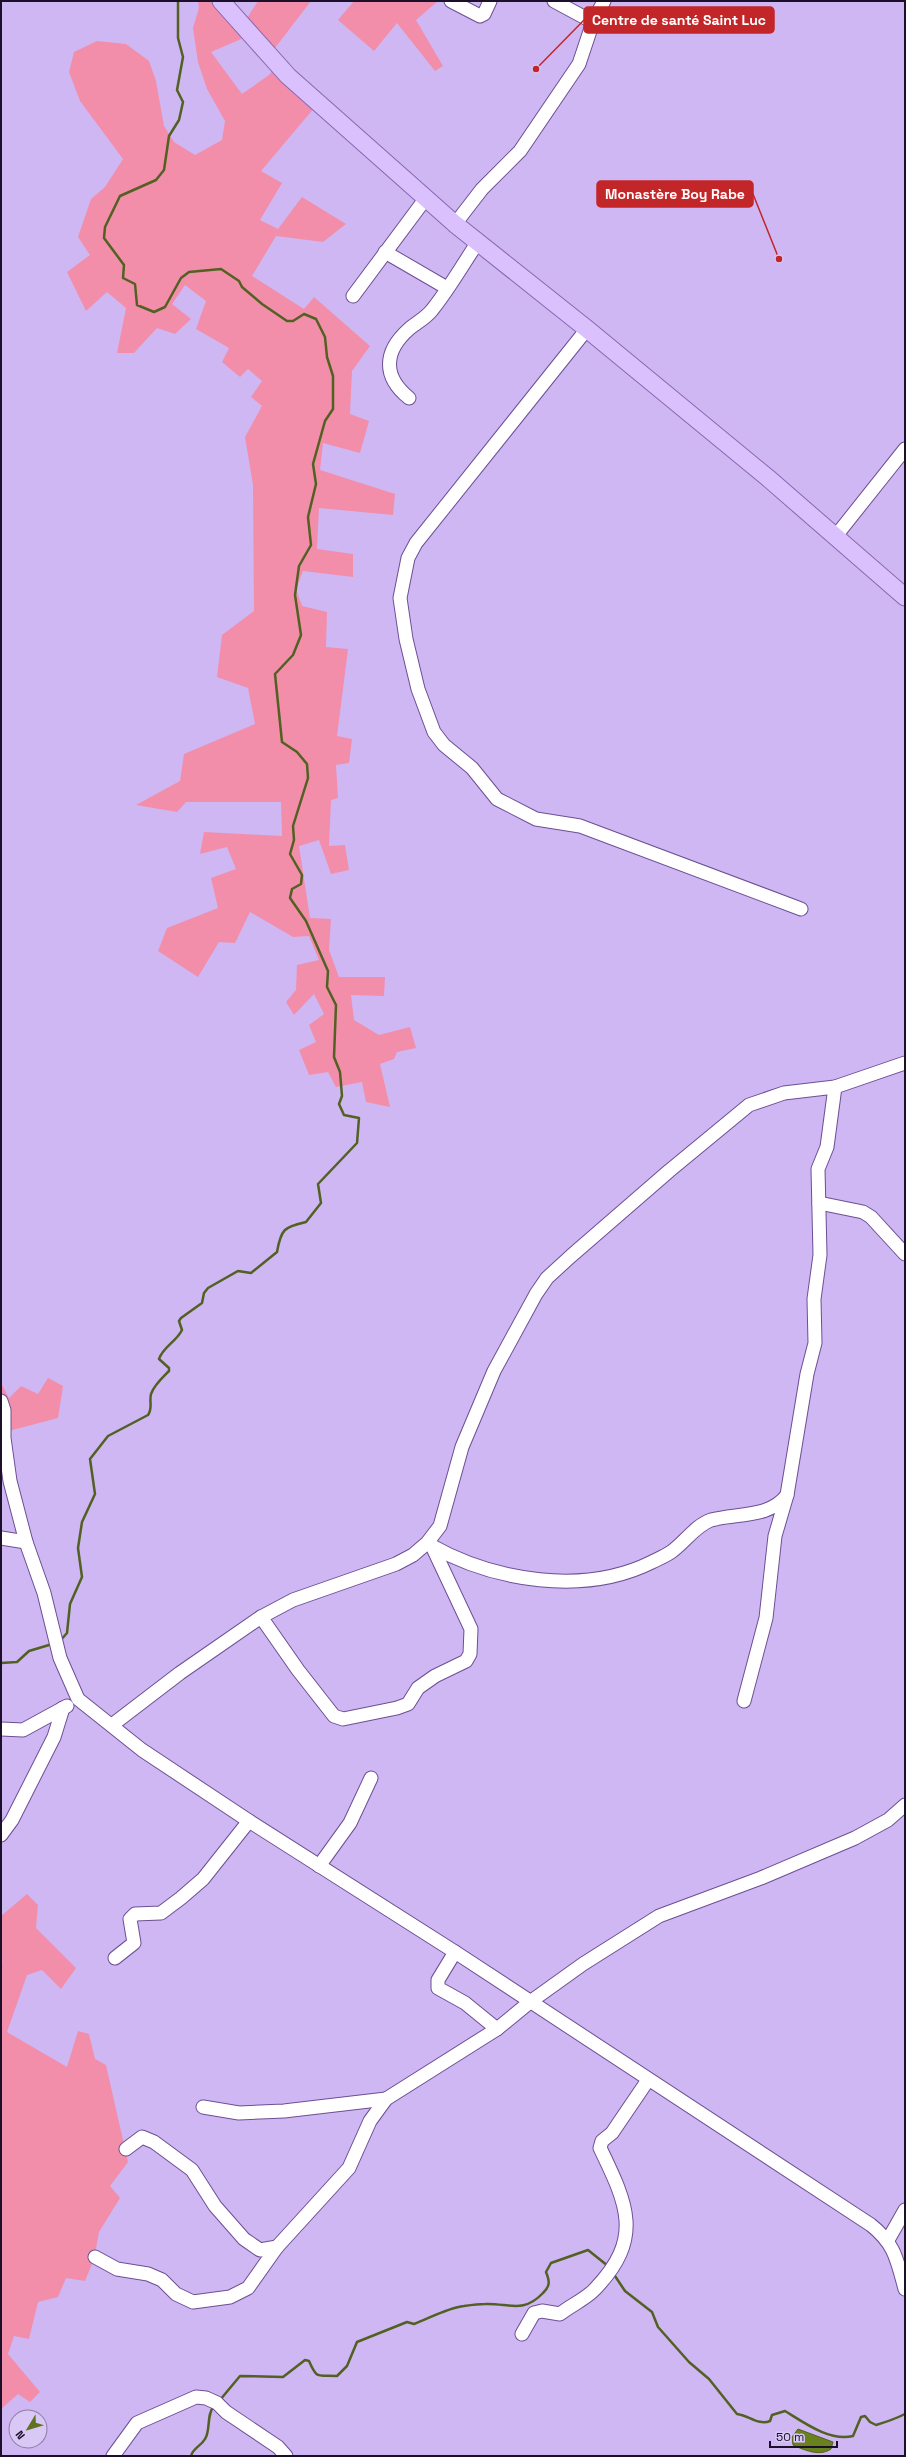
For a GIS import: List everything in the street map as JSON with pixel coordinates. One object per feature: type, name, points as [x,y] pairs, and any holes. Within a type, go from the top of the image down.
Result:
[{"type":"main road","points":[[221,1],[288,76],[455,224],[587,329],[768,478],[905,597]]},
{"type":"street","points":[[451,1],[480,16],[484,14],[490,1]]},
{"type":"street","points":[[554,1],[593,22]]},
{"type":"street","points":[[455,224],[482,189],[520,151],[580,64],[593,22],[604,1]]},
{"type":"street","points":[[353,296],[426,198]]},
{"type":"street","points":[[409,398],[397,389],[392,381],[390,367],[392,352],[401,336],[427,316],[478,242]]},
{"type":"street","points":[[385,252],[447,288]]},
{"type":"street","points":[[587,329],[416,543],[408,558],[400,598],[406,639],[418,689],[434,732],[444,745],[472,768],[497,799],[536,819],[580,826],[800,909]]},
{"type":"street","points":[[835,537],[905,448]]},
{"type":"street","points":[[112,1725],[180,1673],[261,1616],[292,1600],[396,1564],[430,1545],[440,1526],[462,1447],[494,1371],[536,1294],[548,1278],[668,1171],[749,1105],[784,1093],[835,1087],[905,1063]]},
{"type":"street","points":[[744,1701],[766,1618],[775,1536],[787,1495],[807,1374],[815,1343],[814,1300],[820,1256],[818,1170],[827,1147],[835,1087]]},
{"type":"street","points":[[819,1204],[863,1212],[905,1254]]},
{"type":"street","points":[[1,1401],[4,1410],[4,1438],[10,1481],[26,1542],[44,1592],[60,1658],[78,1698],[142,1750],[249,1821],[454,1952],[870,2225],[888,2240],[905,2289]]},
{"type":"street","points":[[430,1545],[460,1560],[517,1577],[576,1581],[604,1578],[650,1563],[664,1555],[711,1521],[765,1511],[782,1502],[787,1495]]},
{"type":"street","points":[[1,1538],[26,1542]]},
{"type":"street","points":[[261,1616],[298,1670],[334,1716],[343,1719],[397,1708],[408,1704],[418,1688],[466,1660],[470,1654],[471,1629],[430,1545]]},
{"type":"street","points":[[1,1729],[23,1730],[78,1698]]},
{"type":"street","points":[[1,1835],[12,1820],[54,1737],[63,1708]]},
{"type":"street","points":[[320,1866],[350,1823],[371,1778]]},
{"type":"street","points":[[95,2257],[117,2269],[148,2274],[162,2280],[176,2294],[193,2302],[230,2296],[248,2288],[277,2247],[349,2168],[370,2121],[386,2099],[497,2029],[530,2002],[583,1964],[660,1916],[699,1899],[761,1878],[855,1838],[888,1820],[905,1805]]},
{"type":"street","points":[[116,1958],[134,1943],[130,1919],[135,1914],[161,1913],[181,1898],[203,1879],[249,1821]]},
{"type":"street","points":[[454,1952],[438,1980],[438,1988],[465,2002],[497,2029]]},
{"type":"street","points":[[522,2334],[534,2313],[542,2311],[560,2314],[592,2292],[621,2254],[627,2228],[625,2210],[621,2192],[600,2148],[602,2141],[612,2133],[648,2080]]},
{"type":"street","points":[[202,2107],[247,2112],[386,2099]]},
{"type":"street","points":[[126,2149],[142,2137],[154,2142],[192,2170],[215,2206],[244,2239],[260,2250],[277,2247]]},
{"type":"street","points":[[888,2240],[905,2210]]},
{"type":"street","points":[[113,2456],[136,2423],[196,2397],[206,2398],[217,2403],[226,2412],[278,2447],[286,2456]]},
{"type":"shaded area","points":[[198,1],[233,1],[232,3],[247,18],[258,1],[311,1],[275,48],[315,107],[261,171],[282,183],[260,220],[278,229],[302,197],[346,224],[323,242],[276,236],[252,276],[304,309],[314,297],[370,346],[352,371],[350,414],[369,421],[360,453],[323,443],[320,470],[395,494],[393,515],[319,508],[317,549],[353,554],[353,577],[303,571],[296,589],[302,606],[327,612],[326,647],[348,649],[337,736],[352,739],[349,763],[336,765],[338,798],[331,800],[329,846],[345,845],[349,870],[331,874],[319,840],[299,846],[310,918],[331,919],[329,950],[339,977],[385,977],[384,996],[351,995],[354,1020],[379,1035],[410,1027],[416,1048],[397,1052],[394,1059],[380,1064],[390,1107],[366,1102],[362,1082],[336,1087],[328,1072],[309,1075],[299,1050],[316,1042],[309,1025],[324,1014],[314,994],[294,1015],[286,1002],[296,990],[297,965],[319,960],[309,936],[293,937],[250,912],[235,943],[219,942],[198,977],[158,951],[167,928],[218,908],[211,878],[236,869],[227,847],[200,854],[204,832],[282,836],[281,802],[186,802],[177,812],[136,805],[180,781],[184,754],[255,724],[248,688],[217,677],[222,635],[254,611],[253,485],[245,437],[262,406],[251,397],[262,381],[248,369],[240,377],[222,362],[229,348],[196,329],[206,301],[185,285],[172,304],[191,319],[175,334],[157,328],[134,353],[117,353],[126,308],[107,292],[86,311],[67,272],[90,255],[78,237],[91,199],[105,187],[123,159],[80,101],[69,72],[74,52],[97,41],[126,44],[149,61],[156,81],[164,126],[174,142],[195,155],[222,140],[225,121],[207,89],[198,62],[193,28],[199,8]],"holes":[[[246,37],[274,69],[269,75],[242,94],[211,52]]]},
{"type":"shaded area","points":[[354,1],[438,1],[416,20],[443,66],[435,71],[397,23],[374,51],[338,20]]},
{"type":"shaded area","points":[[48,1378],[63,1386],[58,1418],[1,1433],[1,1383],[9,1398],[21,1386],[38,1394]]},
{"type":"shaded area","points":[[27,1894],[38,1905],[36,1928],[76,1968],[61,1989],[42,1970],[27,1975],[7,2032],[67,2067],[78,2031],[89,2034],[95,2059],[106,2065],[128,2162],[110,2186],[120,2198],[99,2232],[94,2259],[85,2281],[66,2278],[58,2297],[38,2302],[29,2339],[14,2336],[8,2354],[40,2392],[30,2402],[18,2394],[1,2409],[1,1964],[3,1962],[1,1960],[1,1916]]},
{"type":"shaded area","points":[[798,2429],[833,2442],[831,2449],[817,2453],[807,2451],[793,2445],[792,2437]]},
{"type":"waterway","points":[[60,1641],[67,1633],[70,1604],[82,1577],[78,1548],[82,1522],[95,1494],[90,1459],[108,1436],[148,1415],[152,1391],[158,1382],[169,1371],[169,1368],[159,1359],[166,1348],[182,1330],[179,1321],[181,1318],[202,1303],[204,1293],[208,1288],[238,1271],[251,1273],[277,1252],[280,1238],[285,1230],[306,1222],[321,1203],[318,1184],[357,1143],[359,1118],[344,1115],[339,1104],[342,1096],[340,1072],[334,1057],[336,1005],[327,987],[328,971],[306,921],[290,898],[292,889],[301,884],[302,875],[290,854],[294,840],[293,826],[308,778],[307,764],[297,752],[282,742],[275,674],[293,655],[301,635],[295,595],[299,566],[311,545],[308,517],[316,484],[313,464],[325,421],[333,409],[333,376],[327,357],[325,337],[316,319],[304,314],[293,321],[287,321],[262,304],[242,287],[239,281],[221,269],[189,272],[181,278],[165,307],[154,312],[137,305],[135,284],[123,278],[124,265],[104,238],[105,227],[120,196],[156,180],[164,170],[169,136],[179,120],[183,102],[177,90],[183,57],[178,38],[178,1]]},
{"type":"waterway","points":[[1,1663],[17,1662],[29,1651],[49,1645]]},
{"type":"waterway","points":[[220,2400],[240,2376],[283,2377],[305,2360],[309,2361],[314,2371],[318,2375],[337,2376],[347,2366],[357,2342],[407,2322],[414,2324],[445,2311],[464,2306],[477,2304],[516,2306],[529,2303],[536,2299],[547,2288],[549,2281],[546,2272],[551,2263],[588,2250],[608,2266]]},
{"type":"waterway","points":[[613,2273],[625,2291],[652,2312],[658,2327],[689,2362],[709,2379],[737,2414],[766,2422],[770,2421],[772,2415],[785,2411],[826,2434],[844,2437],[853,2436],[861,2417],[865,2416],[870,2422],[876,2425],[905,2414]]},
{"type":"waterway","points":[[191,2456],[193,2451],[207,2435],[210,2414],[214,2406]]},
{"type":"place","name":"Centre de santé Saint Luc","points":[[536,69]]},
{"type":"place","name":"Monastère Boy Rabe","points":[[779,259]]}]
